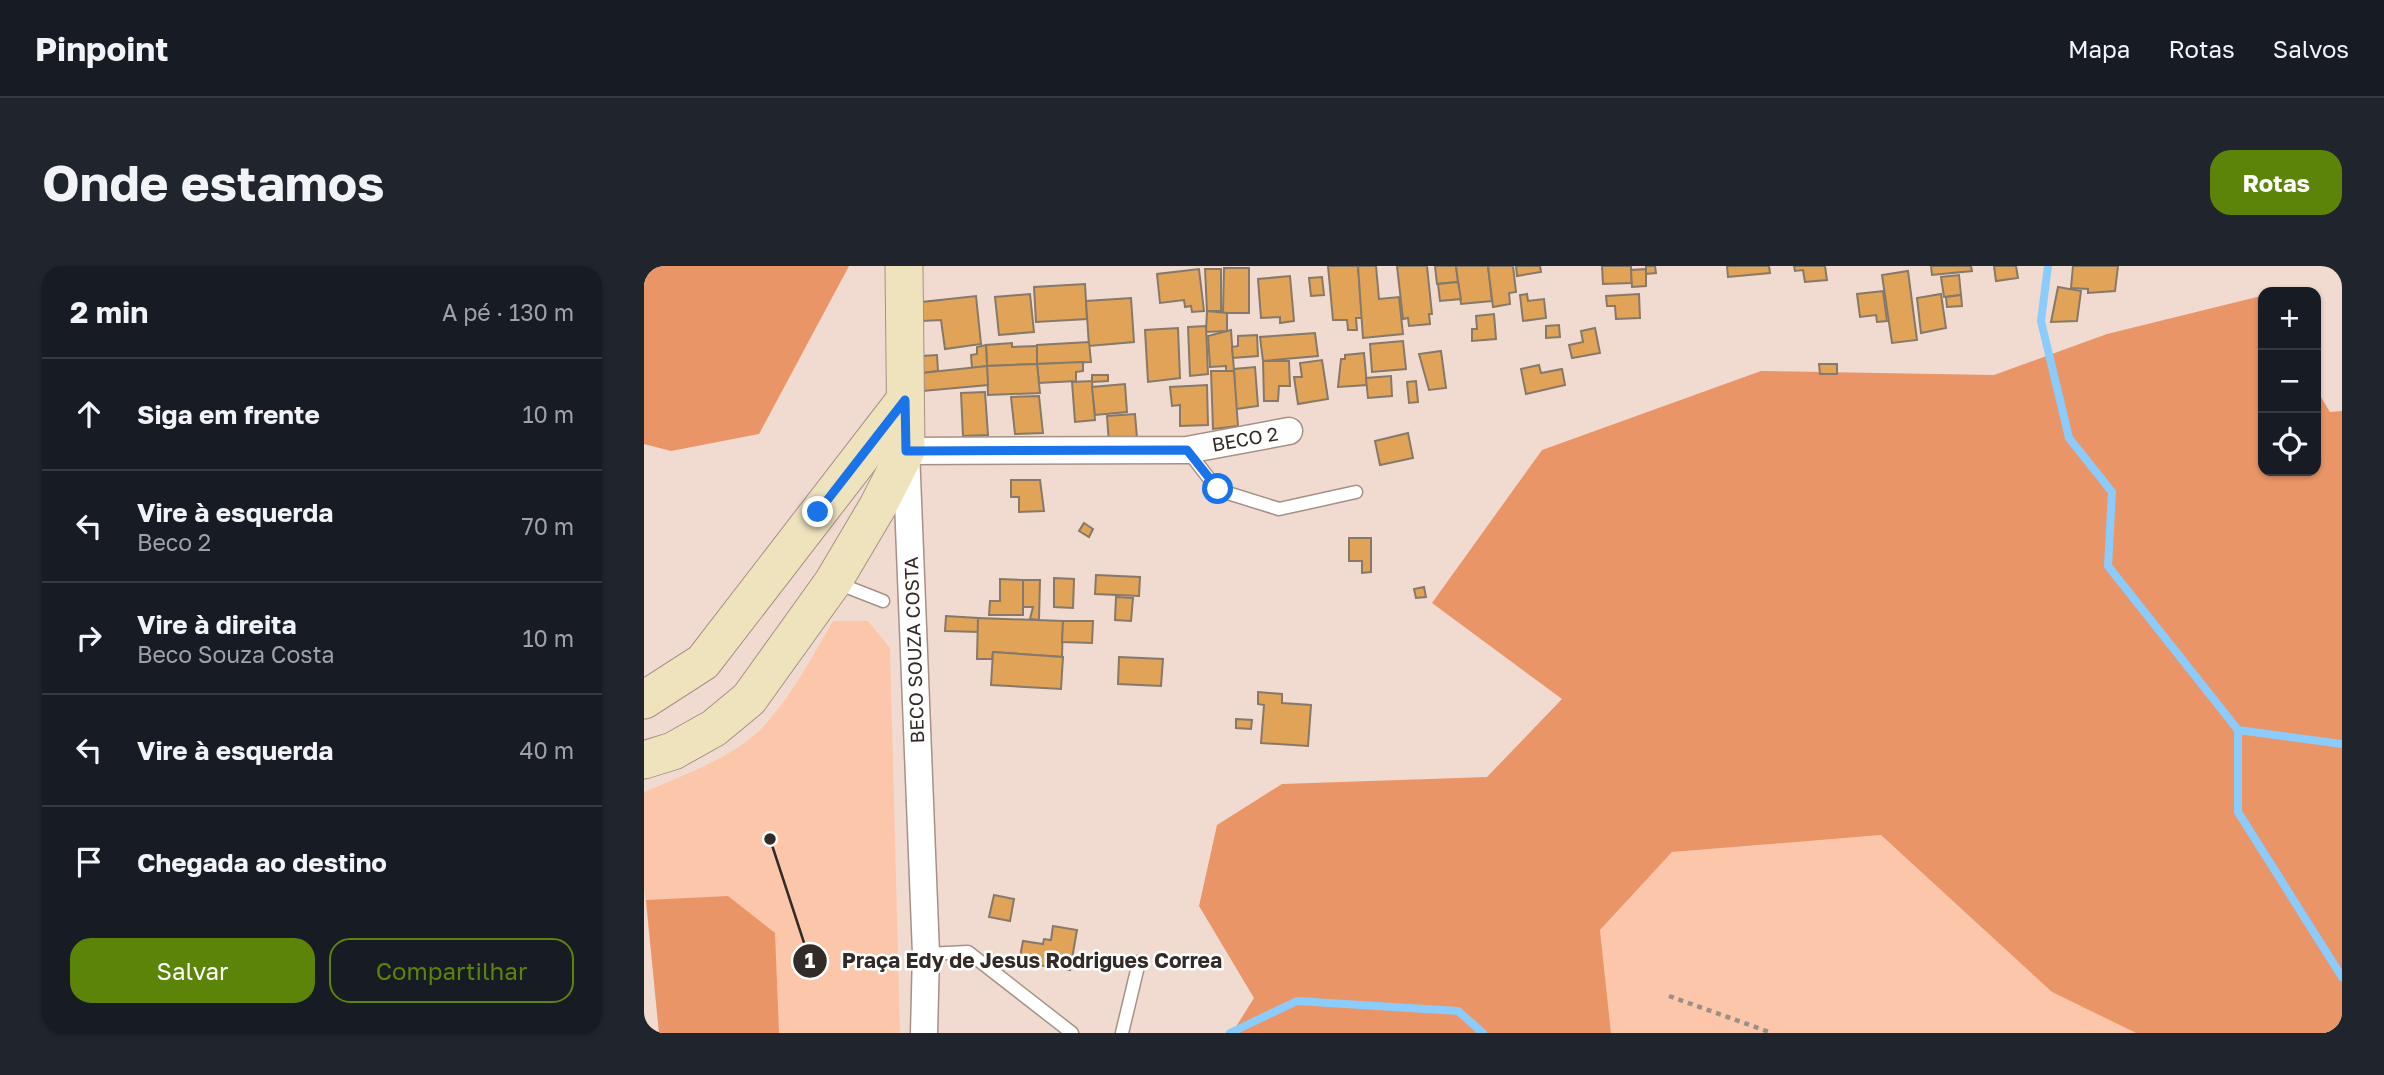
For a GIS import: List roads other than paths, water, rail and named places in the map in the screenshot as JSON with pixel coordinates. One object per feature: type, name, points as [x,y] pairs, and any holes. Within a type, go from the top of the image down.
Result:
[{"type":"street","name":"BECO SOUZA COSTA","points":[[904,266],[906,451],[926,954],[924,1033]]},
{"type":"street","points":[[644,700],[703,662],[905,400]]},
{"type":"street","name":"BECO 2","points":[[906,451],[1187,450],[1289,431]]},
{"type":"street","points":[[644,760],[673,751],[714,728],[749,699],[833,582],[906,451]]},
{"type":"lane","points":[[1187,450],[1218,489],[1279,509],[1356,492]]},
{"type":"lane","points":[[833,582],[883,601]]},
{"type":"lane","points":[[926,954],[968,952],[1072,1033]]},
{"type":"lane","points":[[1122,1033],[1139,962]]},
{"type":"waterway","points":[[2048,266],[2041,321],[2069,438],[2112,492],[2108,566],[2238,730],[2238,812],[2342,977]]},
{"type":"waterway","points":[[2238,730],[2342,744]]},
{"type":"waterway","points":[[1230,1033],[1297,1001],[1458,1011],[1483,1033]]},
{"type":"place","name":"Praça Edy de Jesus Rodrigues Correa","points":[[770,839]]}]
